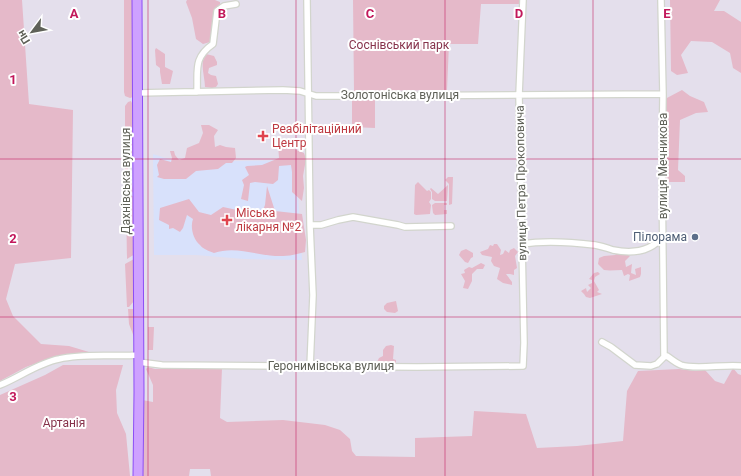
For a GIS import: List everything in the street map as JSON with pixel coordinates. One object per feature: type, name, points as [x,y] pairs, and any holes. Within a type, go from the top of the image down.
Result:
[{"type":"main road","name":"Дахнівська вулиця","points":[[137,0],[139,358],[138,476]]},
{"type":"street","points":[[307,0],[310,225],[313,295],[310,367]]},
{"type":"street","name":"вулиця Петра Прокоповича","points":[[523,0],[520,95],[524,343],[523,366]]},
{"type":"street","name":"вулиця Мечникова","points":[[661,0],[663,94],[662,168],[664,235],[664,357]]},
{"type":"street","points":[[198,92],[198,62],[200,55],[213,44],[217,10],[224,6],[236,4]]},
{"type":"street","name":"Золотоніська вулиця","points":[[137,92],[283,90],[300,91],[308,94],[324,96],[663,94]]},
{"type":"street","points":[[310,225],[321,225],[353,217],[404,227],[451,226]]},
{"type":"street","points":[[522,244],[543,241],[597,245],[616,250],[636,251],[649,248],[659,241],[664,235]]},
{"type":"street","points":[[602,342],[635,365],[651,366],[657,364],[667,356],[681,365],[694,367],[730,365],[741,366]]},
{"type":"street","name":"Геронимівська вулиця","points":[[0,385],[46,363],[59,359],[87,356],[125,356],[139,358],[162,365],[310,367],[523,366]]},
{"type":"shaded area","name":"Міська лікарня №2","points":[[153,154],[178,162],[296,160],[302,260],[244,259],[196,255],[154,255]]},
{"type":"green space","points":[[0,0],[22,0],[29,104],[73,110],[71,258],[15,264],[6,299],[13,316],[41,344],[69,346],[89,352],[57,356],[26,367],[0,381]]},
{"type":"green space","points":[[124,0],[133,0],[133,97],[130,98],[125,96],[124,92]]},
{"type":"green space","points":[[187,0],[215,0],[220,2],[220,5],[214,10],[210,42],[203,44],[196,39],[192,18],[186,2]]},
{"type":"green space","name":"Соснівський парк","points":[[353,0],[519,0],[519,4],[481,4],[478,44],[449,44],[447,90],[354,91]]},
{"type":"green space","points":[[670,0],[720,0],[714,11],[724,11],[741,22],[741,73],[733,68],[730,53],[712,42],[691,41],[681,55],[688,73],[677,75],[671,71]]},
{"type":"green space","points":[[156,48],[165,54],[165,67],[173,71],[170,84],[162,84],[160,68],[156,65]]},
{"type":"green space","points":[[206,54],[214,56],[217,62],[217,65],[209,68],[208,73],[216,76],[218,84],[216,87],[212,88],[205,87],[203,61]]},
{"type":"green space","points":[[682,90],[690,96],[704,102],[708,112],[696,113],[680,120],[678,170],[685,176],[685,182],[664,182],[665,99]]},
{"type":"green space","points":[[352,99],[375,100],[375,128],[352,127]]},
{"type":"green space","points":[[131,101],[133,151],[132,156],[128,160],[128,178],[131,181],[134,192],[129,193],[125,186],[125,106]]},
{"type":"green space","points":[[201,125],[209,125],[218,130],[214,136],[215,147],[220,145],[235,148],[236,158],[232,163],[226,163],[218,169],[196,171],[186,179],[164,179],[157,177],[159,175],[157,165],[160,159],[171,162],[172,158],[170,151],[174,151],[179,160],[185,158],[187,148],[199,143],[203,133]]},
{"type":"green space","points":[[278,144],[288,146],[304,153],[306,159],[303,176],[304,188],[302,201],[292,192],[291,165],[279,166],[278,180],[273,184],[255,182],[250,183],[248,201],[241,199],[244,185],[242,180],[249,175],[245,167],[262,165],[279,158]]},
{"type":"green space","points":[[448,177],[453,177],[452,204],[449,205],[449,184],[445,180]]},
{"type":"green space","points":[[418,182],[427,191],[429,190],[431,192],[431,199],[429,202],[431,205],[430,214],[414,214],[415,185]]},
{"type":"green space","points":[[448,185],[447,201],[435,201],[432,199],[431,188],[438,194]]},
{"type":"green space","points":[[267,186],[275,211],[302,214],[306,240],[305,252],[283,256],[231,250],[214,253],[204,249],[198,242],[192,229],[193,219],[187,215],[183,228],[180,232],[173,228],[169,229],[169,225],[159,220],[160,208],[189,199],[199,212],[211,215],[223,207],[261,215],[265,205]]},
{"type":"green space","points":[[130,196],[134,196],[135,254],[127,259],[127,207]]},
{"type":"green space","points":[[435,203],[447,203],[447,205],[444,205],[444,210],[447,210],[447,214],[435,215],[433,213],[432,205]]},
{"type":"green space","points":[[494,244],[497,244],[501,250],[500,255],[503,254],[505,250],[509,253],[510,250],[514,248],[518,252],[515,256],[517,268],[514,270],[514,275],[506,274],[512,282],[512,285],[503,283],[497,279],[500,268],[494,266],[491,261],[492,257],[482,255],[480,252],[488,249],[490,245],[493,246]]},
{"type":"green space","points":[[466,249],[473,253],[473,257],[468,263],[465,262],[459,255],[461,251]]},
{"type":"green space","points":[[618,252],[630,256],[625,261],[626,267],[632,264],[631,273],[636,275],[635,269],[641,267],[640,277],[629,281],[630,275],[628,274],[624,276],[622,270],[604,270],[598,264],[599,258],[615,255]]},
{"type":"green space","points":[[134,259],[134,301],[129,307],[127,307],[125,264]]},
{"type":"green space","points":[[481,263],[485,265],[483,269],[477,269],[472,274],[472,281],[468,289],[463,288],[465,281],[461,274],[465,273],[464,270],[469,267],[472,268]]},
{"type":"green space","points":[[598,272],[600,274],[595,277],[594,281],[599,290],[597,292],[602,294],[590,298],[586,297],[581,291],[586,288],[587,292],[591,288],[588,285],[592,283],[592,280],[589,279],[594,273]]},
{"type":"green space","points":[[396,301],[398,311],[395,313],[387,312],[384,309],[384,306],[387,303]]},
{"type":"green space","points":[[128,309],[134,309],[134,337],[129,324]]},
{"type":"green space","points":[[148,327],[154,327],[153,350],[148,350]]},
{"type":"green space","points":[[386,346],[394,346],[393,359],[396,360],[396,363],[379,364],[377,362],[379,358],[383,356],[383,350]]},
{"type":"green space","name":"Артанія","points":[[63,365],[123,365],[116,390],[117,413],[126,434],[130,476],[0,476],[0,395],[45,375]]},
{"type":"green space","points":[[148,367],[155,369],[222,368],[220,418],[227,422],[283,420],[325,425],[340,430],[350,439],[352,451],[356,456],[415,457],[415,438],[472,436],[474,411],[526,414],[537,448],[577,446],[623,441],[627,391],[638,371],[679,369],[696,371],[705,370],[715,381],[724,384],[733,368],[738,374],[741,375],[741,476],[211,476],[210,469],[190,469],[189,476],[141,476],[142,400],[153,402],[153,385],[146,369]]},
{"type":"place","name":"Реабілітаційний Центр","points":[[263,136]]},
{"type":"place","name":"Міська лікарня №2","points":[[227,220]]},
{"type":"place","name":"Пілорама","points":[[695,237]]}]
